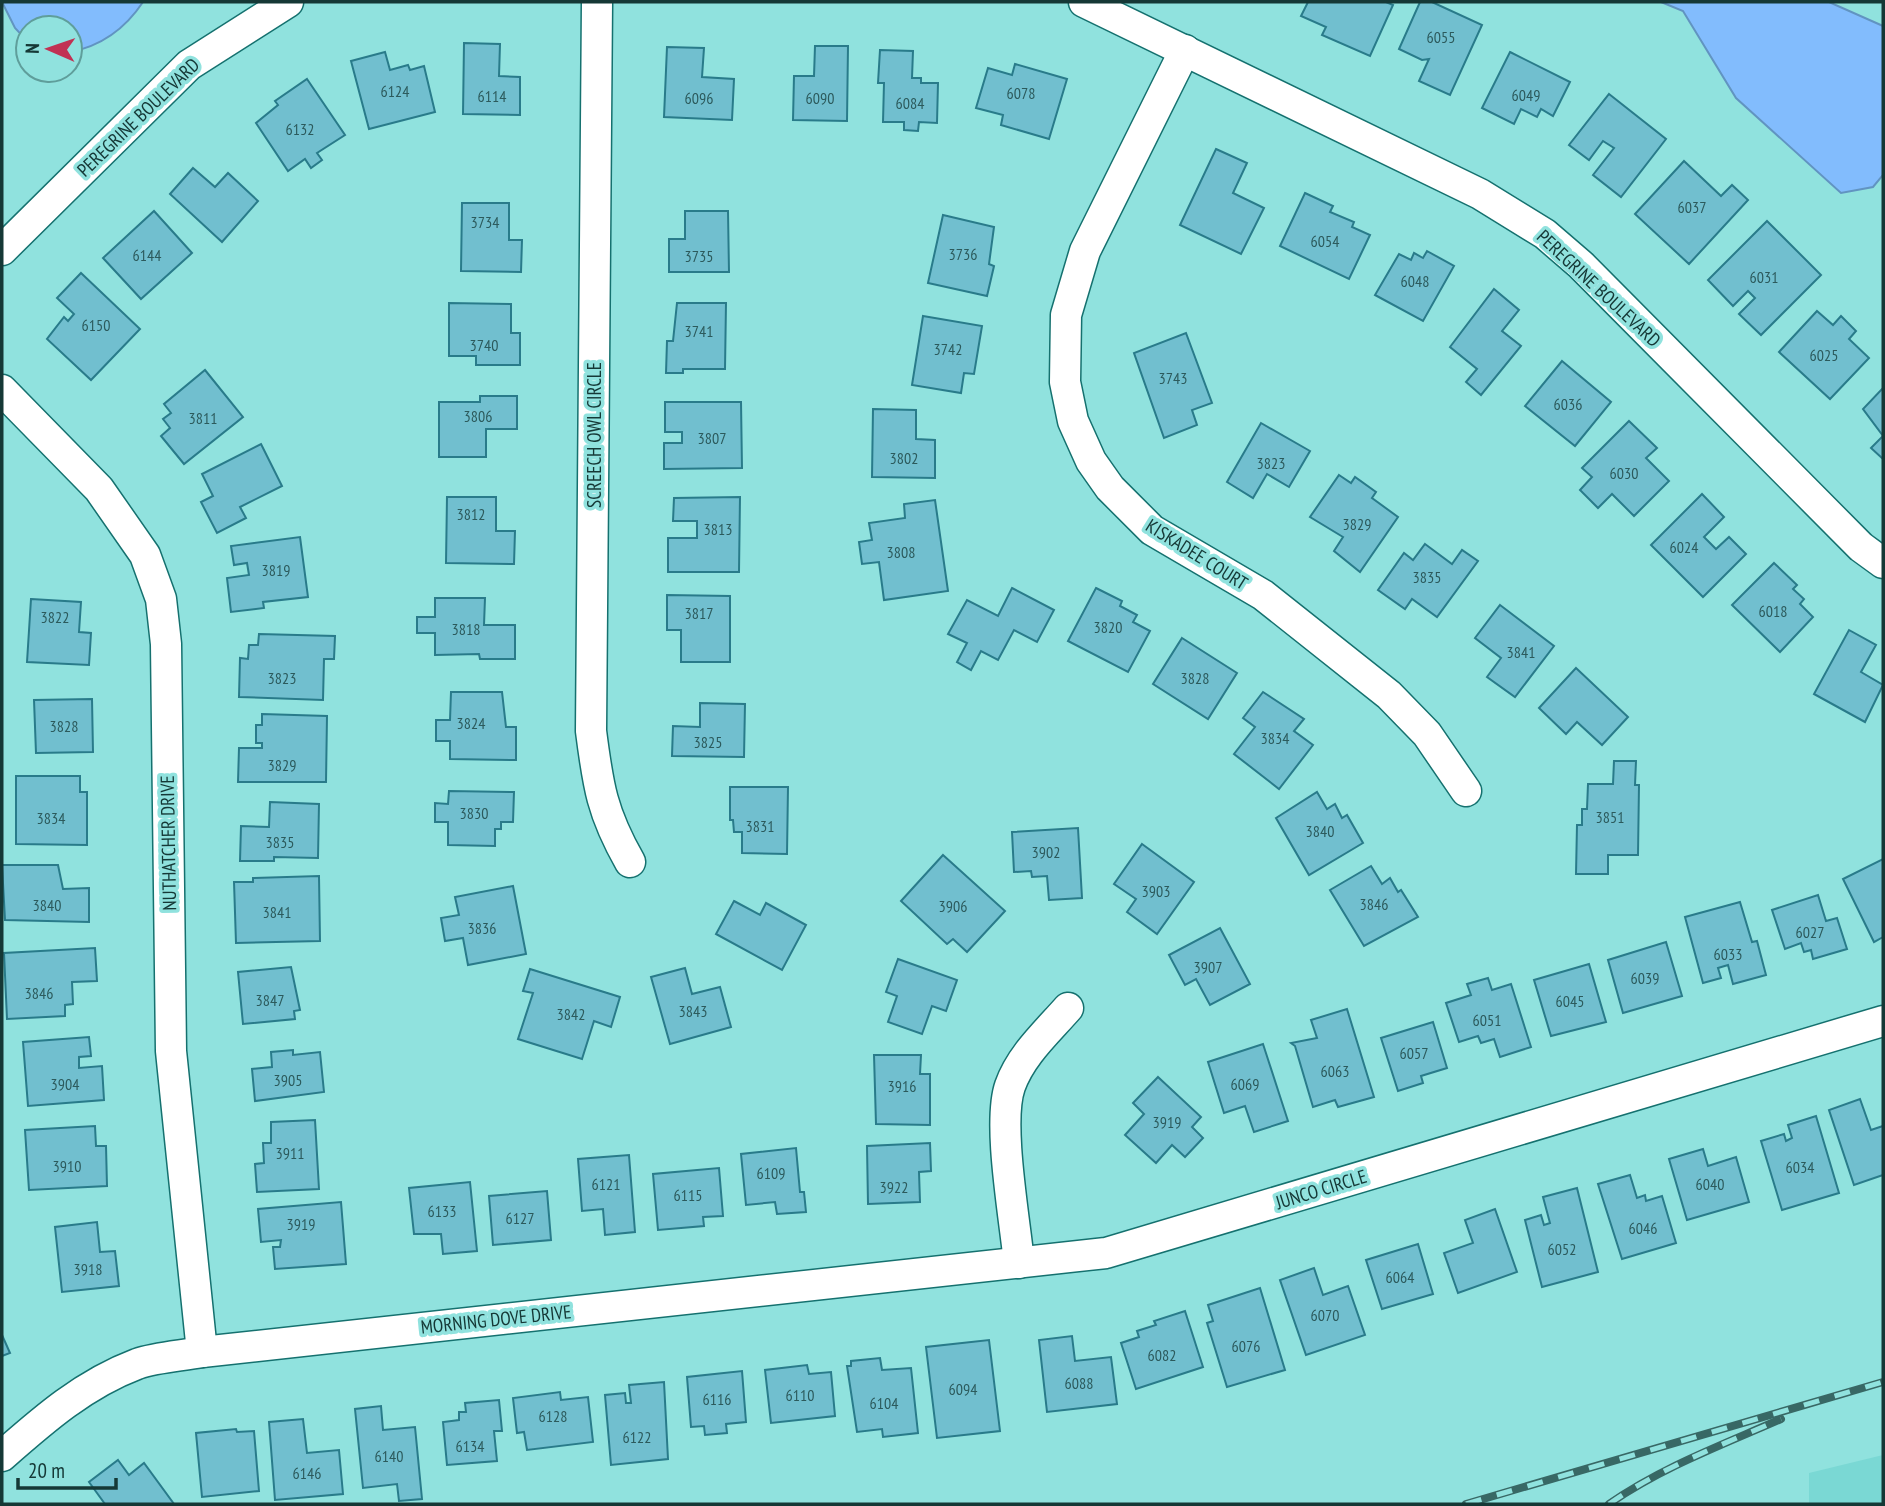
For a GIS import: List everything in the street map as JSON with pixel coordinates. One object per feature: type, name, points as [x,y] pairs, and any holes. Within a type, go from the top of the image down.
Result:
[{"type":"street","name":"PEREGRINE BOULEVARD","points":[[2,250],[189,65],[288,2]]},
{"type":"street","name":"SCREECH OWL CIRCLE","points":[[597,2],[591,731],[598,791],[609,825],[630,862]]},
{"type":"street","points":[[1084,2],[1185,50]]},
{"type":"street","name":"PEREGRINE BOULEVARD","points":[[1185,50],[1480,194],[1545,234],[1581,265],[1861,547],[1883,564]]},
{"type":"street","name":"KISKADEE COURT","points":[[1185,50],[1085,251],[1066,315],[1065,382],[1073,421],[1091,461],[1110,488],[1152,530],[1263,595],[1389,695],[1427,734],[1466,791]]},
{"type":"street","name":"NUTHATCHER DRIVE","points":[[2,390],[99,489],[145,555],[161,599],[166,644],[171,1051],[202,1352]]},
{"type":"street","points":[[1019,1263],[1006,1140],[1010,1087],[1027,1055],[1068,1008]]},
{"type":"street","name":"JUNCO CIRCLE","points":[[1019,1263],[1106,1253],[1883,1021]]},
{"type":"street","name":"MORNING DOVE DRIVE","points":[[2,1455],[57,1408],[87,1387],[139,1363],[202,1352],[1019,1263]]},
{"type":"shaded area","points":[[2,2],[143,2],[112,35],[84,48],[84,14],[14,14],[14,26]]},
{"type":"shaded area","points":[[1661,2],[1829,2],[1883,26],[1883,175],[1873,187],[1841,193],[1736,98],[1683,11]]},
{"type":"shaded area","points":[[1883,1455],[1883,1504],[1809,1504],[1809,1473]]},
{"type":"building","points":[[1308,2],[1386,2],[1393,5],[1370,56],[1322,35],[1326,27],[1301,16]]},
{"type":"building","points":[[1420,2],[1432,2],[1482,25],[1450,95],[1419,81],[1429,59],[1422,60],[1399,49]]},
{"type":"building","points":[[464,43],[500,44],[499,76],[520,77],[520,115],[463,114]]},
{"type":"building","points":[[815,46],[848,46],[847,121],[793,120],[794,76],[814,76]]},
{"type":"building","points":[[667,47],[704,48],[702,77],[734,79],[732,120],[664,117]]},
{"type":"building","points":[[880,50],[913,51],[912,78],[921,78],[921,83],[938,83],[937,123],[919,122],[918,131],[904,130],[904,122],[883,122],[884,83],[878,83]]},
{"type":"building","points":[[385,52],[390,70],[408,65],[410,70],[424,66],[435,112],[369,129],[351,61]]},
{"type":"building","points":[[1510,52],[1570,82],[1553,116],[1541,109],[1537,117],[1521,109],[1514,124],[1482,108]]},
{"type":"building","points":[[1015,64],[1067,79],[1049,139],[1001,125],[1003,115],[976,108],[988,68],[1012,75]]},
{"type":"building","points":[[307,79],[345,135],[317,153],[322,160],[311,168],[305,159],[288,171],[256,123],[278,105],[275,101]]},
{"type":"building","points":[[1609,94],[1666,139],[1621,197],[1593,175],[1614,148],[1603,141],[1589,160],[1569,145]]},
{"type":"building","points":[[1216,149],[1247,163],[1233,193],[1264,208],[1241,254],[1180,225]]},
{"type":"building","points":[[1684,161],[1721,196],[1732,185],[1748,200],[1689,264],[1635,214]]},
{"type":"building","points":[[193,168],[215,187],[228,173],[258,201],[222,242],[170,194]]},
{"type":"building","points":[[1305,193],[1333,206],[1330,212],[1354,222],[1352,227],[1370,235],[1349,279],[1280,246]]},
{"type":"building","points":[[462,203],[509,203],[509,240],[522,240],[521,272],[461,271]]},
{"type":"building","points":[[154,211],[192,253],[141,299],[103,258]]},
{"type":"building","points":[[685,211],[728,211],[729,272],[669,272],[669,239],[685,239]]},
{"type":"building","points":[[943,215],[994,227],[989,264],[994,266],[987,296],[928,283]]},
{"type":"building","points":[[1767,221],[1821,275],[1761,335],[1739,314],[1755,298],[1748,291],[1733,306],[1708,280]]},
{"type":"building","points":[[1427,251],[1454,266],[1423,321],[1375,295],[1399,254],[1411,260],[1414,253],[1423,258]]},
{"type":"building","points":[[81,273],[140,329],[91,380],[47,339],[64,317],[68,321],[74,314],[57,298]]},
{"type":"building","points":[[1494,289],[1519,310],[1502,331],[1521,346],[1481,395],[1466,382],[1477,369],[1450,347]]},
{"type":"building","points":[[449,303],[511,304],[511,333],[520,333],[520,365],[476,365],[476,356],[449,356]]},
{"type":"building","points":[[677,303],[726,303],[725,369],[683,369],[683,373],[666,373],[667,341],[673,341]]},
{"type":"building","points":[[1817,311],[1833,325],[1841,316],[1856,331],[1849,339],[1869,358],[1830,399],[1779,352]]},
{"type":"building","points":[[923,316],[982,326],[974,374],[964,373],[961,393],[912,385]]},
{"type":"building","points":[[1186,333],[1212,403],[1192,410],[1197,425],[1164,438],[1134,353]]},
{"type":"building","points":[[1562,361],[1611,402],[1575,446],[1525,406]]},
{"type":"building","points":[[205,370],[243,417],[184,464],[161,436],[170,428],[163,419],[171,413],[164,404]]},
{"type":"building","points":[[1883,388],[1883,436],[1863,409]]},
{"type":"building","points":[[480,396],[517,396],[517,429],[486,429],[486,457],[439,457],[439,402],[480,402]]},
{"type":"building","points":[[665,402],[741,402],[742,468],[664,469],[664,443],[682,443],[682,432],[665,432]]},
{"type":"building","points":[[873,409],[916,410],[916,439],[935,440],[935,478],[872,477]]},
{"type":"building","points":[[1629,421],[1657,448],[1646,458],[1669,481],[1634,516],[1612,494],[1598,508],[1580,490],[1592,477],[1582,468]]},
{"type":"building","points":[[1261,423],[1310,451],[1289,487],[1267,474],[1253,498],[1227,482]]},
{"type":"building","points":[[1883,436],[1883,459],[1871,448]]},
{"type":"building","points":[[261,444],[282,486],[240,507],[246,518],[217,533],[201,502],[213,496],[202,474]]},
{"type":"building","points":[[1339,475],[1351,483],[1355,477],[1376,492],[1372,498],[1398,517],[1360,572],[1334,551],[1343,537],[1310,517]]},
{"type":"building","points":[[1702,494],[1724,517],[1704,537],[1716,549],[1729,537],[1746,554],[1703,597],[1651,545]]},
{"type":"building","points":[[447,497],[496,497],[496,531],[515,531],[514,564],[446,563]]},
{"type":"building","points":[[740,497],[739,572],[668,572],[668,538],[697,538],[697,521],[673,521],[674,498]]},
{"type":"building","points":[[935,500],[948,591],[884,600],[879,562],[862,564],[859,542],[872,540],[869,523],[905,518],[904,504]]},
{"type":"building","points":[[300,537],[308,597],[263,602],[264,608],[231,612],[227,578],[249,575],[247,563],[234,565],[231,546]]},
{"type":"building","points":[[1425,544],[1452,564],[1462,550],[1478,561],[1437,617],[1412,599],[1405,609],[1378,590],[1404,553],[1413,560]]},
{"type":"building","points":[[1774,563],[1797,585],[1793,589],[1804,599],[1800,604],[1813,617],[1780,652],[1732,605]]},
{"type":"building","points":[[1012,588],[1054,610],[1037,642],[1014,630],[998,660],[981,651],[971,670],[957,662],[967,643],[948,634],[967,600],[998,616]]},
{"type":"building","points":[[1096,588],[1122,601],[1120,606],[1137,615],[1133,622],[1150,631],[1128,672],[1068,641]]},
{"type":"building","points":[[667,595],[730,596],[730,662],[681,662],[681,630],[667,630]]},
{"type":"building","points":[[435,598],[485,598],[484,625],[515,625],[515,659],[480,659],[479,654],[435,655],[435,633],[417,633],[417,617],[435,617]]},
{"type":"building","points":[[31,599],[81,602],[79,632],[91,633],[89,665],[27,662]]},
{"type":"building","points":[[1500,605],[1554,646],[1515,697],[1487,677],[1501,658],[1475,638]]},
{"type":"building","points":[[1849,630],[1876,645],[1861,672],[1883,685],[1865,722],[1814,694]]},
{"type":"building","points":[[259,634],[335,636],[334,659],[324,659],[323,700],[239,697],[240,658],[248,659],[249,645],[258,645]]},
{"type":"building","points":[[1182,638],[1237,673],[1208,719],[1153,684]]},
{"type":"building","points":[[1576,668],[1628,717],[1602,745],[1577,722],[1566,734],[1539,708]]},
{"type":"building","points":[[451,692],[502,692],[506,727],[516,727],[516,760],[450,759],[450,741],[436,741],[436,720],[450,720]]},
{"type":"building","points":[[1263,692],[1304,719],[1294,731],[1313,745],[1279,789],[1234,754],[1255,727],[1243,718]]},
{"type":"building","points":[[92,699],[93,752],[36,753],[34,700]]},
{"type":"building","points":[[700,703],[745,704],[744,757],[672,756],[673,726],[700,727]]},
{"type":"building","points":[[262,714],[327,716],[326,782],[238,782],[239,748],[262,748],[262,743],[256,743],[256,725],[262,725]]},
{"type":"building","points":[[1614,761],[1636,761],[1635,785],[1639,785],[1638,855],[1608,855],[1608,874],[1576,874],[1577,825],[1582,825],[1582,809],[1587,809],[1588,784],[1613,784]]},
{"type":"building","points":[[16,776],[80,776],[80,792],[87,792],[87,845],[16,844]]},
{"type":"building","points":[[730,787],[788,787],[787,854],[742,853],[742,832],[734,832],[733,820],[730,820]]},
{"type":"building","points":[[449,791],[514,792],[513,822],[501,822],[501,829],[495,829],[495,846],[448,845],[448,822],[435,822],[435,803],[448,804]]},
{"type":"building","points":[[1317,792],[1327,809],[1335,804],[1342,818],[1347,815],[1363,843],[1309,875],[1276,818]]},
{"type":"building","points":[[270,802],[319,804],[318,858],[274,857],[274,861],[240,861],[241,826],[269,827]]},
{"type":"building","points":[[1078,828],[1082,898],[1049,900],[1047,876],[1032,877],[1031,871],[1014,872],[1012,832]]},
{"type":"building","points":[[1142,844],[1194,882],[1157,934],[1127,912],[1136,899],[1114,884]]},
{"type":"building","points":[[943,855],[1005,911],[967,952],[953,939],[947,944],[901,901]]},
{"type":"building","points":[[1883,859],[1883,937],[1874,942],[1843,879]]},
{"type":"building","points":[[2,865],[58,865],[63,889],[89,888],[89,922],[5,920]]},
{"type":"building","points":[[1371,866],[1382,884],[1390,878],[1418,917],[1364,946],[1330,890]]},
{"type":"building","points":[[319,876],[320,941],[236,943],[234,882],[253,882],[253,878]]},
{"type":"building","points":[[513,886],[526,954],[468,965],[463,938],[445,941],[441,918],[459,915],[455,897]]},
{"type":"building","points":[[1818,895],[1826,921],[1837,918],[1847,949],[1813,959],[1811,950],[1804,952],[1801,943],[1785,949],[1772,910]]},
{"type":"building","points":[[734,901],[760,915],[766,903],[806,925],[782,970],[716,934]]},
{"type":"building","points":[[1740,902],[1752,942],[1757,941],[1766,975],[1733,984],[1728,965],[1718,968],[1721,978],[1703,983],[1685,917]]},
{"type":"building","points":[[1220,928],[1250,984],[1210,1005],[1196,979],[1185,985],[1169,955]]},
{"type":"building","points":[[1666,942],[1682,996],[1623,1013],[1608,960]]},
{"type":"building","points":[[95,948],[97,981],[72,982],[73,1004],[65,1005],[65,1016],[7,1019],[4,953]]},
{"type":"building","points":[[898,959],[957,980],[946,1011],[932,1006],[922,1034],[888,1022],[897,996],[886,992]]},
{"type":"building","points":[[1589,964],[1606,1022],[1551,1036],[1534,980]]},
{"type":"building","points":[[291,967],[300,1010],[294,1011],[295,1019],[243,1024],[238,972]]},
{"type":"building","points":[[685,968],[692,994],[720,987],[731,1027],[670,1044],[651,977]]},
{"type":"building","points":[[530,969],[620,997],[611,1027],[594,1021],[582,1059],[518,1039],[533,993],[523,991]]},
{"type":"building","points":[[1488,978],[1492,990],[1511,984],[1531,1047],[1500,1057],[1494,1039],[1481,1043],[1478,1036],[1459,1042],[1446,1003],[1471,995],[1467,984]]},
{"type":"building","points":[[1347,1009],[1374,1097],[1338,1107],[1335,1100],[1313,1107],[1295,1046],[1291,1043],[1317,1038],[1311,1020]]},
{"type":"building","points":[[1433,1022],[1447,1068],[1421,1076],[1423,1083],[1398,1091],[1381,1038]]},
{"type":"building","points":[[89,1037],[91,1056],[79,1057],[79,1068],[102,1066],[104,1100],[28,1106],[23,1042]]},
{"type":"building","points":[[1263,1044],[1288,1121],[1254,1132],[1245,1106],[1224,1113],[1208,1062]]},
{"type":"building","points":[[293,1050],[293,1055],[320,1052],[324,1092],[255,1101],[252,1069],[272,1067],[271,1052]]},
{"type":"building","points":[[874,1055],[921,1055],[920,1074],[930,1074],[930,1125],[876,1124]]},
{"type":"building","points":[[1158,1077],[1201,1117],[1192,1127],[1203,1138],[1185,1157],[1172,1145],[1156,1163],[1125,1135],[1144,1114],[1133,1103]]},
{"type":"building","points":[[1860,1099],[1871,1130],[1883,1126],[1883,1175],[1854,1185],[1829,1110]]},
{"type":"building","points":[[1816,1116],[1839,1193],[1782,1210],[1761,1141],[1784,1134],[1786,1141],[1792,1138],[1788,1125]]},
{"type":"building","points":[[315,1120],[319,1189],[257,1192],[255,1164],[264,1163],[263,1143],[271,1143],[271,1122]]},
{"type":"building","points":[[95,1126],[96,1146],[106,1146],[107,1186],[29,1190],[25,1130]]},
{"type":"building","points":[[930,1143],[931,1171],[919,1172],[920,1202],[868,1204],[867,1146]]},
{"type":"building","points":[[796,1148],[800,1192],[804,1192],[806,1212],[777,1214],[775,1202],[746,1205],[741,1154]]},
{"type":"building","points":[[1703,1149],[1708,1166],[1736,1157],[1749,1202],[1687,1220],[1669,1159]]},
{"type":"building","points":[[629,1155],[635,1232],[605,1235],[603,1209],[582,1211],[578,1159]]},
{"type":"building","points":[[719,1168],[723,1216],[703,1217],[704,1226],[658,1230],[653,1174]]},
{"type":"building","points":[[1630,1175],[1637,1198],[1645,1195],[1646,1201],[1662,1196],[1676,1243],[1622,1259],[1598,1184]]},
{"type":"building","points":[[470,1182],[477,1251],[443,1254],[441,1234],[414,1234],[409,1188]]},
{"type":"building","points":[[1577,1188],[1598,1272],[1542,1287],[1525,1220],[1541,1215],[1544,1225],[1550,1223],[1543,1197]]},
{"type":"building","points":[[547,1191],[551,1240],[493,1245],[489,1196]]},
{"type":"building","points":[[341,1202],[346,1264],[275,1269],[273,1247],[280,1247],[281,1240],[261,1242],[258,1209]]},
{"type":"building","points":[[1495,1209],[1517,1272],[1458,1293],[1444,1253],[1473,1243],[1465,1220]]},
{"type":"building","points":[[97,1222],[100,1252],[115,1251],[119,1286],[62,1292],[55,1227]]},
{"type":"building","points":[[1418,1244],[1433,1294],[1382,1309],[1366,1260]]},
{"type":"building","points":[[1314,1268],[1323,1295],[1348,1286],[1365,1335],[1306,1355],[1280,1280]]},
{"type":"building","points":[[1260,1288],[1285,1370],[1227,1387],[1207,1323],[1213,1321],[1208,1305]]},
{"type":"building","points":[[1185,1311],[1203,1367],[1136,1389],[1121,1343],[1139,1337],[1137,1331],[1156,1325],[1154,1321]]},
{"type":"building","points":[[2,1335],[10,1353],[2,1356]]},
{"type":"building","points":[[1072,1336],[1075,1361],[1111,1357],[1117,1404],[1047,1412],[1039,1340]]},
{"type":"building","points":[[989,1340],[1000,1431],[937,1438],[926,1347]]},
{"type":"building","points":[[880,1358],[882,1370],[911,1368],[918,1433],[883,1437],[882,1429],[857,1432],[847,1366],[851,1366],[851,1361]]},
{"type":"building","points":[[807,1365],[809,1374],[831,1372],[835,1416],[771,1423],[765,1370]]},
{"type":"building","points":[[742,1371],[746,1422],[726,1424],[727,1433],[705,1435],[704,1426],[691,1427],[687,1377]]},
{"type":"building","points":[[664,1382],[668,1459],[611,1465],[605,1395],[625,1393],[626,1403],[631,1403],[629,1385]]},
{"type":"building","points":[[560,1392],[561,1400],[588,1397],[593,1442],[527,1450],[524,1432],[517,1433],[513,1398]]},
{"type":"building","points":[[499,1400],[502,1431],[494,1431],[497,1461],[447,1465],[443,1422],[459,1420],[459,1412],[466,1412],[465,1403]]},
{"type":"building","points":[[381,1406],[383,1430],[415,1427],[422,1499],[399,1501],[397,1484],[363,1488],[355,1409]]},
{"type":"building","points":[[303,1419],[307,1453],[339,1450],[343,1494],[275,1500],[269,1422]]},
{"type":"building","points":[[236,1429],[237,1432],[254,1431],[259,1491],[202,1497],[196,1433]]},
{"type":"building","points":[[118,1460],[129,1475],[144,1463],[174,1504],[105,1504],[89,1482]]},
{"type":"railway","points":[[1466,1504],[1883,1382]]},
{"type":"railway","points":[[1609,1504],[1671,1468],[1781,1419]]}]
